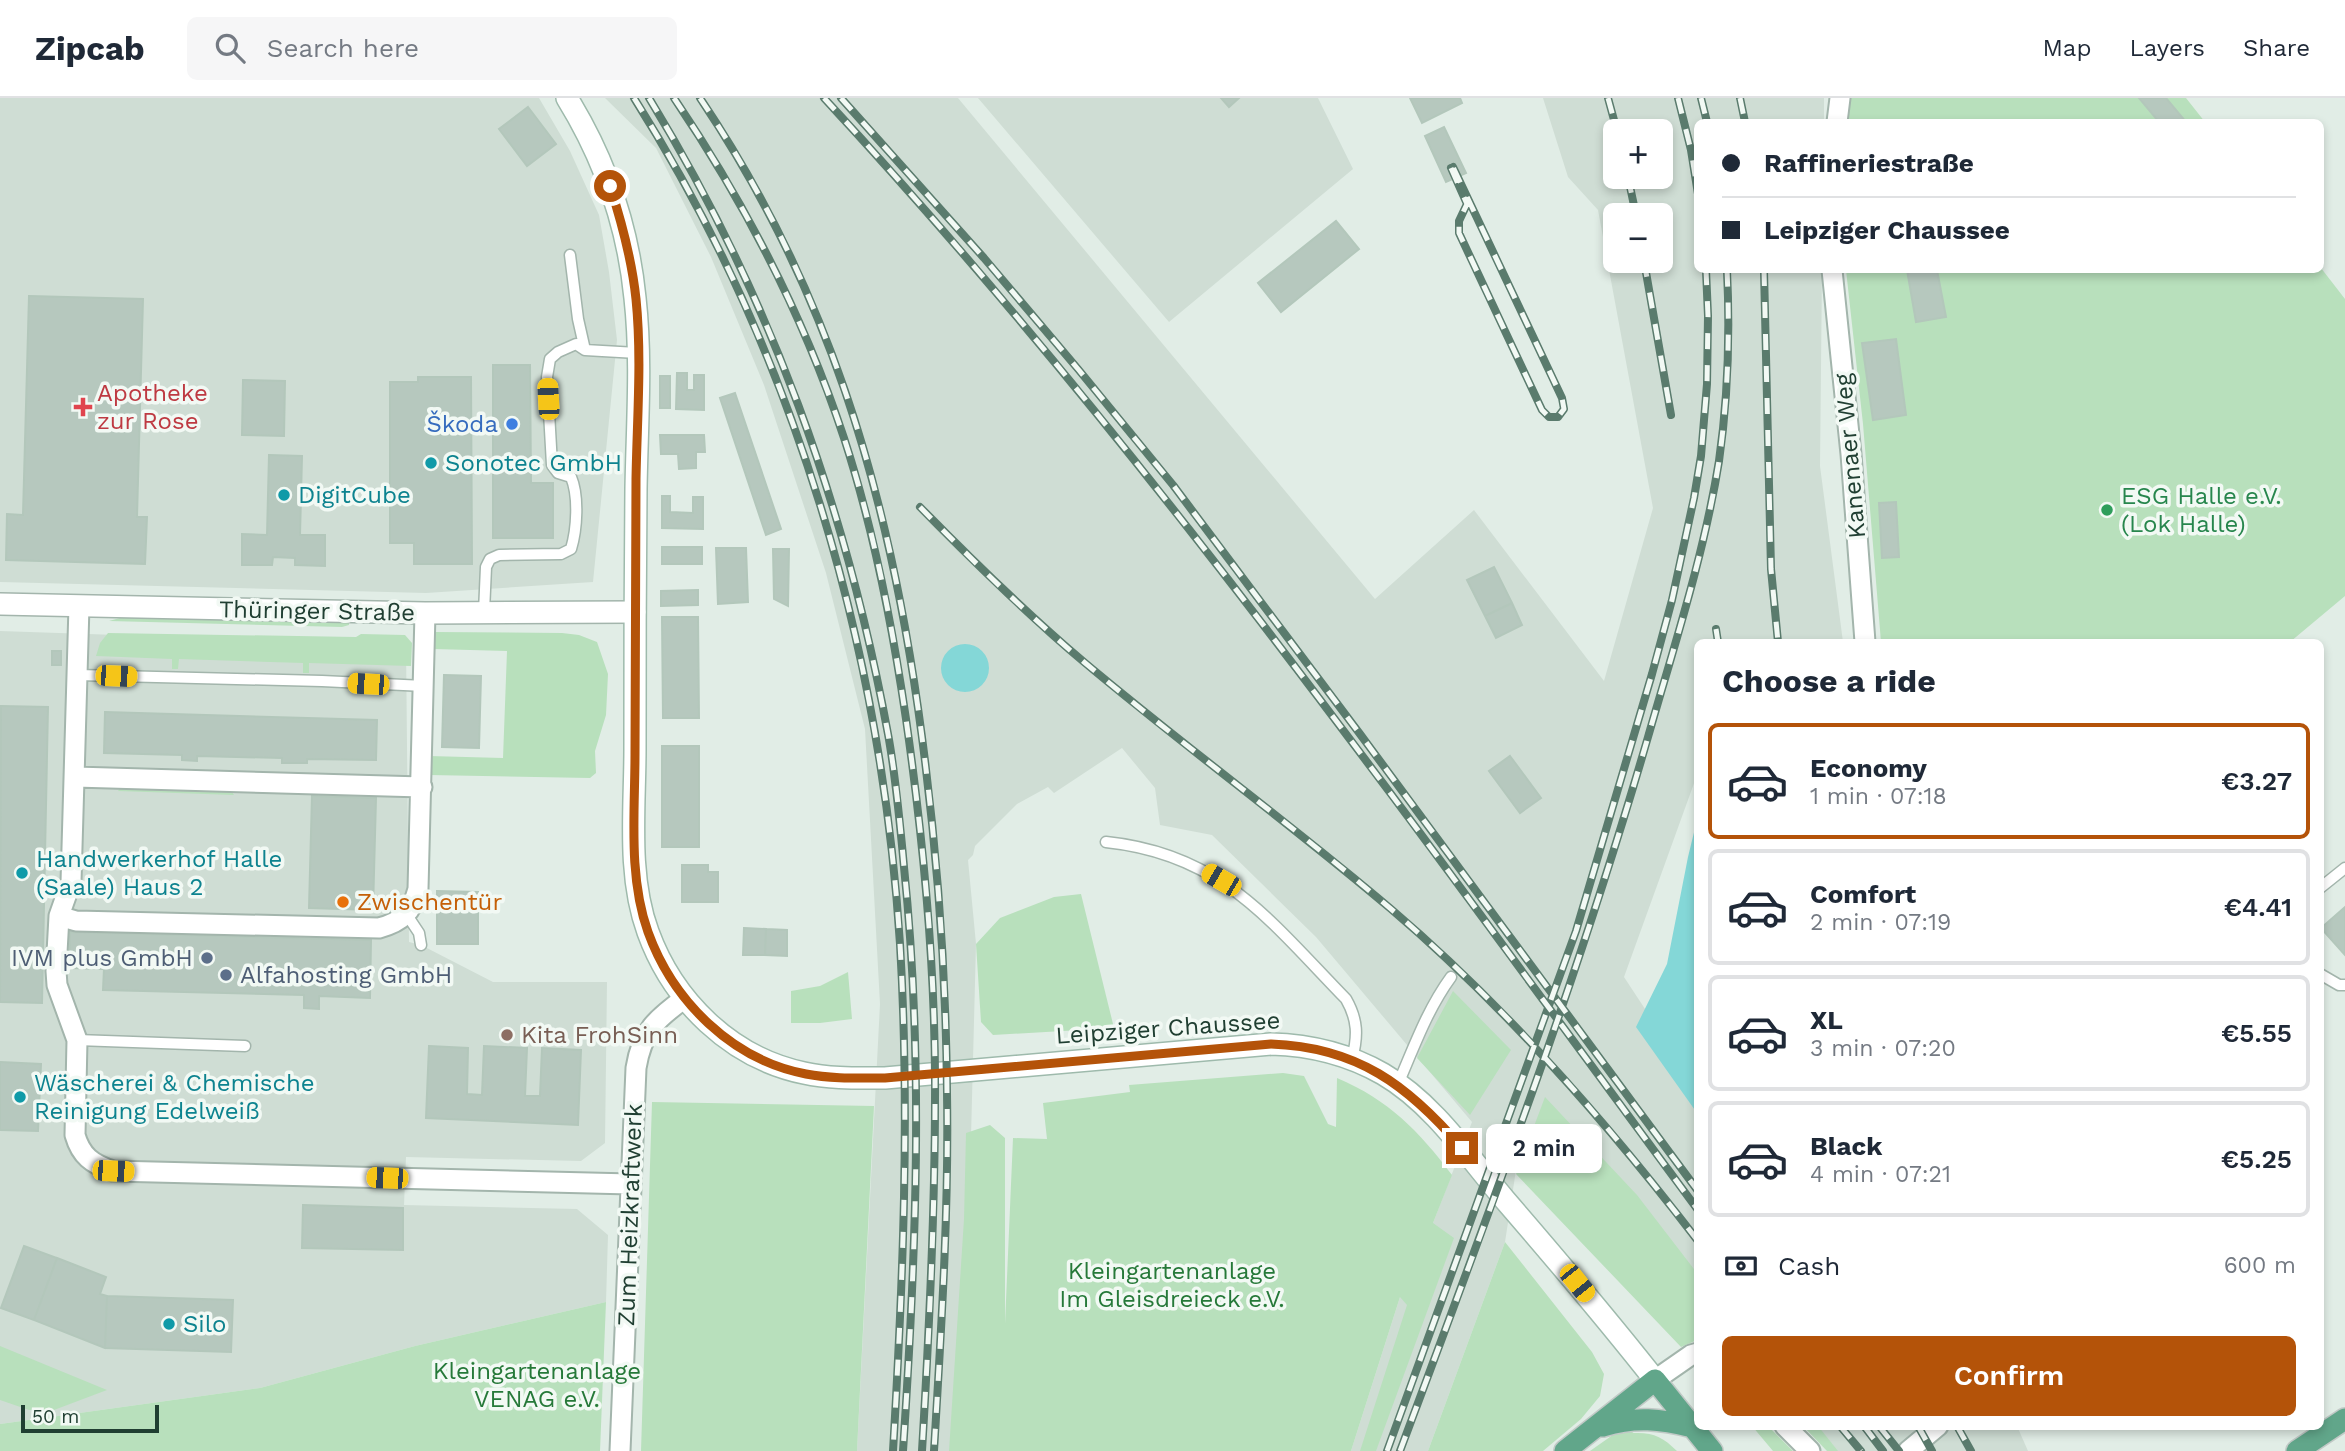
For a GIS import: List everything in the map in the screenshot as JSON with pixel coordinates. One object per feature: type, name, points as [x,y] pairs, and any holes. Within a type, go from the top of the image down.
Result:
[{"type":"main road","name":"Leipziger Chaussee","points":[[567,98],[605,172],[625,238],[636,301],[635,835],[638,888],[641,909],[651,940],[666,970],[685,998],[707,1023],[757,1056],[803,1073],[833,1078],[885,1078],[1271,1044],[1313,1047],[1351,1059],[1398,1085],[1449,1133],[1564,1268],[1693,1427]]},
{"type":"main road","name":"Thüringer Straße","points":[[0,604],[425,613],[635,612]]},
{"type":"main road","points":[[1565,1451],[1655,1380]]},
{"type":"main road","points":[[1594,1428],[1640,1418],[1667,1420],[1693,1427]]},
{"type":"main road","points":[[2297,1451],[2345,1419]]},
{"type":"main road","name":"Leipziger Chaussee","points":[[1695,1430],[1712,1451]]},
{"type":"street","points":[[1837,119],[1840,98]]},
{"type":"street","name":"Kanenaer Weg","points":[[1832,273],[1851,454],[1864,639]]},
{"type":"street","points":[[79,606],[71,882],[59,916],[56,971],[57,985],[76,1040],[75,1135],[78,1147],[85,1156],[94,1165],[113,1171],[631,1184]]},
{"type":"street","points":[[59,916],[76,921],[379,928],[394,924],[407,915],[414,904],[418,889],[425,613]]},
{"type":"street","points":[[75,777],[422,787]]},
{"type":"street","name":"Zum Heizkraftwerk","points":[[620,1451],[636,1068],[639,1048],[648,1030],[656,1020],[685,998]]},
{"type":"street","points":[[1655,1380],[1694,1354]]},
{"type":"street","points":[[1789,1430],[1810,1451]]},
{"type":"street","points":[[1908,1451],[1933,1430]]},
{"type":"lane","points":[[570,255],[584,350]]},
{"type":"lane","points":[[484,612],[486,567],[490,559],[499,555],[561,554],[571,549],[575,538],[575,486],[571,477],[558,473],[552,465],[547,377],[550,359],[576,344],[584,350],[637,353]]},
{"type":"lane","points":[[77,675],[424,686]]},
{"type":"lane","points":[[1106,842],[1158,851],[1199,867],[1221,880],[1259,910],[1346,999],[1356,1021],[1357,1034],[1351,1059]]},
{"type":"lane","points":[[2324,885],[2345,868]]},
{"type":"lane","points":[[407,915],[419,933],[421,945]]},
{"type":"lane","points":[[2324,976],[2339,985],[2345,985]]},
{"type":"lane","points":[[1398,1085],[1425,1020],[1451,977]]},
{"type":"lane","points":[[76,1040],[245,1046]]},
{"type":"shaded area","points":[[0,98],[539,98],[570,151],[599,215],[617,340],[593,582],[426,593],[0,582]]},
{"type":"shaded area","points":[[605,98],[958,98],[1375,599],[1474,510],[1604,681],[1653,508],[1610,273],[1673,273],[1673,203],[1603,203],[1603,237],[1598,210],[1568,177],[1543,98],[1824,98],[1824,119],[1694,119],[1694,273],[1822,273],[1820,466],[1843,639],[1694,639],[1694,783],[1624,977],[1694,1083],[1694,1332],[1680,1339],[1516,1170],[1505,1242],[1428,1451],[1351,1451],[1400,1297],[1433,1223],[1472,1122],[1316,937],[1212,835],[1160,825],[1155,788],[1122,748],[1054,793],[1048,787],[1017,804],[975,846],[973,855],[968,860],[976,944],[969,1214],[954,1451],[857,1451],[880,1004],[865,729],[826,573],[764,385],[711,257],[656,148]]},
{"type":"shaded area","points":[[978,98],[1318,98],[1353,169],[1169,322]]},
{"type":"shaded area","points":[[0,631],[406,645],[409,942],[421,945],[493,982],[607,982],[605,1143],[581,1161],[406,1157],[404,1205],[577,1209],[608,1235],[606,1302],[415,1346],[260,1388],[0,1424]]},
{"type":"shaded area","points":[[1815,1430],[2019,1430],[2028,1451],[1833,1451]]},
{"type":"green space","points":[[1850,98],[2186,98],[2203,119],[1847,119]]},
{"type":"green space","name":"ESG Halle e.V. (Lok Halle)","points":[[2324,272],[2345,299],[2345,596],[2294,639],[1881,639],[1863,424],[1846,273]]},
{"type":"green space","points":[[127,616],[349,621],[349,625],[342,627],[109,621]]},
{"type":"green space","points":[[434,632],[562,633],[579,635],[597,642],[608,674],[606,715],[595,751],[596,773],[590,778],[429,775],[429,756],[503,758],[507,651],[433,649]]},
{"type":"green space","points":[[108,633],[356,637],[361,634],[405,635],[412,643],[411,666],[309,663],[309,673],[303,673],[303,663],[179,659],[178,669],[172,669],[172,659],[96,656],[100,643]]},
{"type":"green space","points":[[122,786],[230,789],[234,795],[118,791]]},
{"type":"green space","points":[[1081,894],[1114,1028],[993,1035],[981,1022],[976,944],[1000,918],[1054,897]]},
{"type":"green space","points":[[848,972],[852,1019],[791,1023],[791,991],[820,986]]},
{"type":"green space","points":[[1453,991],[1511,1050],[1470,1115],[1417,1058]]},
{"type":"green space","name":"Kleingartenanlage Im Gleisdreieck e.V.","points":[[1283,1073],[1304,1076],[1328,1124],[1336,1127],[1337,1078],[1372,1096],[1402,1118],[1452,1175],[1433,1223],[1454,1238],[1376,1451],[1360,1451],[1407,1305],[1400,1297],[1351,1451],[949,1451],[964,1219],[966,1133],[990,1125],[1005,1138],[1005,1324],[1013,1138],[1047,1139],[1043,1103],[1130,1092],[1129,1085]]},
{"type":"green space","points":[[1545,1097],[1637,1195],[1694,1269],[1694,1341],[1681,1347],[1516,1174]]},
{"type":"green space","points":[[652,1102],[874,1106],[857,1451],[641,1451]]},
{"type":"green space","points":[[1505,1242],[1592,1352],[1604,1374],[1600,1396],[1581,1419],[1543,1451],[1428,1451]]},
{"type":"green space","name":"Kleingartenanlage VENAG e.V.","points":[[606,1302],[600,1451],[0,1451],[0,1424],[260,1388],[415,1346]]},
{"type":"green space","points":[[0,1346],[107,1390],[54,1410],[29,1410],[0,1400]]},
{"type":"green space","points":[[1630,1428],[1633,1433],[1657,1436],[1677,1451],[1590,1451],[1617,1432]]},
{"type":"green space","points":[[1755,1430],[1772,1430],[1793,1451],[1773,1451]]},
{"type":"green space","points":[[1807,1430],[1821,1430],[1838,1451],[1827,1451]]},
{"type":"water","points":[[965,644],[982,651],[989,668],[982,685],[965,692],[948,685],[941,668],[948,651]]},
{"type":"water","points":[[1694,832],[1694,1109],[1636,1027],[1667,964]]},
{"type":"building","points":[[1221,98],[1239,98],[1229,107]]},
{"type":"building","points":[[1410,98],[1460,98],[1462,103],[1422,123]]},
{"type":"building","points":[[2139,98],[2166,98],[2184,119],[2156,119]]},
{"type":"building","points":[[528,107],[556,144],[527,166],[499,129]]},
{"type":"building","points":[[1444,127],[1466,173],[1446,182],[1425,136]]},
{"type":"building","points":[[1336,221],[1359,249],[1281,312],[1258,283]]},
{"type":"building","points":[[1908,273],[1938,273],[1946,317],[1916,322]]},
{"type":"building","name":"Apotheke zur Rose","points":[[29,296],[143,299],[137,517],[147,517],[145,564],[6,560],[7,514],[23,515]]},
{"type":"building","points":[[1896,339],[1906,415],[1873,420],[1862,343]]},
{"type":"building","name":"Škoda","points":[[493,365],[530,365],[531,483],[553,483],[553,538],[493,538]]},
{"type":"building","points":[[677,373],[687,373],[687,390],[694,390],[694,375],[704,375],[704,410],[676,409]]},
{"type":"building","points":[[660,376],[670,376],[670,408],[660,408]]},
{"type":"building","name":"Sonotec GmbH","points":[[418,377],[471,377],[472,564],[414,564],[414,543],[390,543],[390,382],[418,382]]},
{"type":"building","points":[[243,380],[285,381],[284,436],[242,435]]},
{"type":"building","points":[[735,393],[781,529],[766,535],[720,398]]},
{"type":"building","points":[[660,435],[704,435],[705,452],[696,452],[696,468],[679,469],[678,454],[661,454]]},
{"type":"building","name":"DigitCube","points":[[269,455],[302,456],[300,535],[325,535],[325,566],[295,565],[295,558],[273,557],[272,565],[242,565],[242,534],[267,535]]},
{"type":"building","points":[[662,496],[670,496],[670,512],[693,513],[693,497],[703,497],[703,529],[662,528]]},
{"type":"building","points":[[1896,502],[1899,557],[1882,558],[1879,503]]},
{"type":"building","points":[[662,547],[702,547],[702,564],[662,564]]},
{"type":"building","points":[[716,548],[746,548],[748,602],[718,604]]},
{"type":"building","points":[[773,549],[789,549],[788,606],[774,599]]},
{"type":"building","points":[[1494,567],[1512,603],[1485,616],[1467,580]]},
{"type":"building","points":[[698,590],[698,605],[661,606],[661,591]]},
{"type":"building","points":[[1512,603],[1522,625],[1496,638],[1485,616]]},
{"type":"building","points":[[662,617],[698,617],[699,718],[663,718]]},
{"type":"building","points":[[52,651],[61,651],[61,665],[52,665]]},
{"type":"building","points":[[444,675],[481,676],[479,748],[442,747]]},
{"type":"building","name":"Handwerkerhof Halle (Saale) Haus 2","points":[[1,706],[48,707],[42,1003],[0,1002]]},
{"type":"building","points":[[105,712],[377,720],[376,760],[307,759],[307,763],[282,763],[282,758],[197,756],[197,761],[182,760],[182,755],[104,753]]},
{"type":"building","points":[[662,746],[699,746],[699,847],[662,847]]},
{"type":"building","points":[[1510,756],[1541,798],[1520,813],[1489,771]]},
{"type":"building","points":[[312,796],[376,798],[373,910],[309,908]]},
{"type":"building","points":[[682,865],[708,865],[708,872],[718,872],[718,902],[682,902]]},
{"type":"building","points":[[437,891],[478,892],[478,944],[437,944]]},
{"type":"building","points":[[2345,907],[2345,955],[2324,931],[2324,925]]},
{"type":"building","points":[[744,928],[766,929],[765,955],[743,955]]},
{"type":"building","points":[[766,929],[787,930],[787,956],[765,955]]},
{"type":"building","points":[[70,932],[371,940],[370,998],[319,996],[319,1009],[304,1008],[304,995],[103,990],[104,969],[69,968]]},
{"type":"building","points":[[429,1046],[468,1048],[467,1094],[482,1095],[484,1046],[527,1048],[525,1096],[540,1096],[542,1048],[581,1050],[578,1125],[426,1118]]},
{"type":"building","name":"Wäscherei & Chemische Reinigung Edelweiß","points":[[0,1062],[41,1064],[38,1131],[0,1130]]},
{"type":"building","points":[[303,1205],[403,1208],[403,1250],[302,1248]]},
{"type":"building","points":[[24,1246],[57,1258],[34,1320],[1,1308]]},
{"type":"building","points":[[57,1258],[106,1277],[100,1294],[107,1296],[105,1348],[34,1320]]},
{"type":"building","name":"Silo","points":[[107,1296],[233,1300],[231,1352],[105,1348]]},
{"type":"railway","points":[[634,98],[691,195],[740,295],[783,398],[820,504],[850,612],[873,722],[890,832],[900,944],[905,1071],[904,1198],[893,1451]]},
{"type":"railway","points":[[649,98],[731,249],[767,326],[798,405],[850,566],[871,649],[888,734],[898,800],[910,940],[916,1086],[914,1232],[903,1451]]},
{"type":"railway","points":[[674,98],[725,178],[771,262],[811,349],[855,473],[873,542],[895,648],[928,909],[935,1051],[934,1187],[922,1451]]},
{"type":"railway","points":[[700,98],[745,169],[783,242],[816,315],[845,390],[868,466],[905,625],[930,804],[945,996],[947,1182],[934,1451]]},
{"type":"railway","points":[[824,98],[942,230],[1168,502],[1383,783],[1694,1205]]},
{"type":"railway","points":[[841,98],[984,258],[1173,485],[1694,1186]]},
{"type":"railway","points":[[1608,98],[1614,119]]},
{"type":"railway","points":[[1678,98],[1694,169]]},
{"type":"railway","points":[[1701,98],[1706,119]]},
{"type":"railway","points":[[1740,98],[1744,119]]},
{"type":"railway","points":[[1451,168],[1467,204],[1459,221],[1459,233],[1542,410],[1549,417],[1558,417],[1564,409],[1562,398],[1453,167]]},
{"type":"railway","points":[[1631,189],[1633,203]]},
{"type":"railway","points":[[1646,273],[1671,415]]},
{"type":"railway","points":[[1387,1451],[1576,931],[1652,674],[1672,600],[1701,456],[1707,384],[1706,273]]},
{"type":"railway","points":[[1400,1451],[1562,1007],[1621,827],[1688,600],[1713,496],[1722,437],[1728,365],[1727,273]]},
{"type":"railway","points":[[1764,273],[1771,569],[1778,639]]},
{"type":"railway","points":[[920,507],[1001,587],[1084,662],[1353,877],[1475,985],[1591,1109],[1694,1236]]},
{"type":"railway","points":[[1716,629],[1718,639]]},
{"type":"railway","points":[[1843,1430],[1861,1451]]},
{"type":"railway","points":[[1867,1430],[1883,1451]]},
{"type":"railway","points":[[1882,1430],[1899,1451]]},
{"type":"railway","points":[[1920,1430],[1932,1451]]},
{"type":"railway","points":[[1959,1430],[1971,1451]]},
{"type":"place","name":"Apotheke zur Rose","points":[[83,407]]},
{"type":"place","name":"Škoda","points":[[512,424]]},
{"type":"place","name":"Sonotec GmbH","points":[[431,463]]},
{"type":"place","name":"DigitCube","points":[[284,495]]},
{"type":"place","name":"ESG Halle e.V. (Lok Halle)","points":[[2107,510]]},
{"type":"place","name":"Handwerkerhof Halle (Saale) Haus 2","points":[[22,873]]},
{"type":"place","name":"Zwischentür","points":[[343,902]]},
{"type":"place","name":"IVM plus GmbH","points":[[207,958]]},
{"type":"place","name":"Alfahosting GmbH","points":[[226,975]]},
{"type":"place","name":"Kita FrohSinn","points":[[507,1035]]},
{"type":"place","name":"Wäscherei & Chemische Reinigung Edelweiß","points":[[20,1097]]},
{"type":"place","name":"Silo","points":[[169,1324]]},
{"type":"route","points":[[610,186],[625,238],[636,301],[635,846],[638,888],[647,930],[657,954],[675,985],[694,1009],[722,1035],[757,1056],[803,1073],[833,1078],[885,1078],[1271,1044],[1313,1047],[1351,1059],[1384,1075],[1419,1102],[1462,1148]]}]
